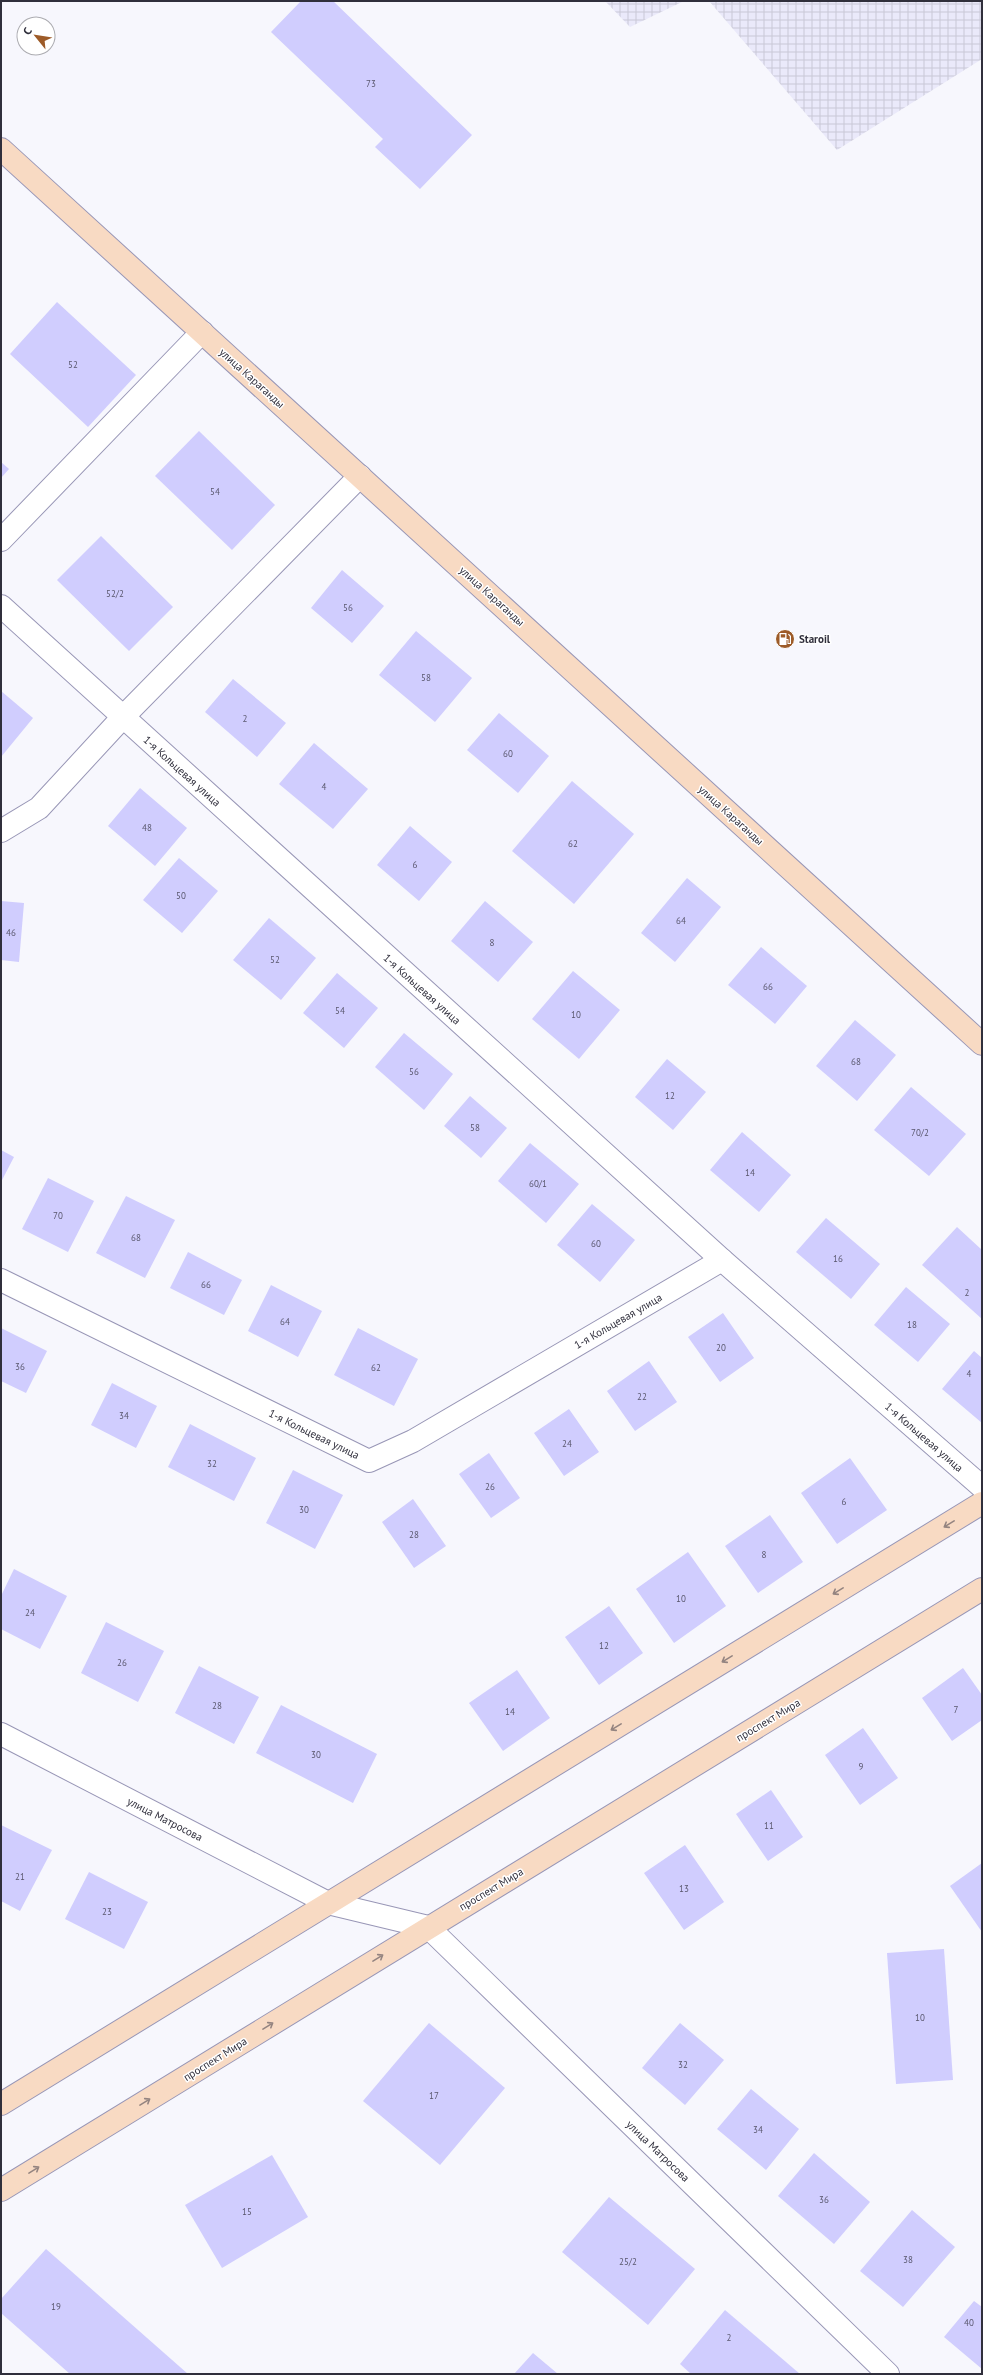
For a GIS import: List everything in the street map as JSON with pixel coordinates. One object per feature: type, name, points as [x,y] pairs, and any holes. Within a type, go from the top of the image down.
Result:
[{"type":"main road","name":"улица Караганды","points":[[1,149],[982,1044]]},
{"type":"main road","points":[[1,2104],[982,1503]]},
{"type":"main road","name":"проспект Мира","points":[[1,2190],[982,1589]]},
{"type":"street","points":[[1,540],[202,332]]},
{"type":"street","points":[[1,831],[39,808],[122,718],[360,476]]},
{"type":"street","name":"1-я Кольцевая улица","points":[[1,606],[122,718],[722,1260],[982,1487]]},
{"type":"street","name":"1-я Кольцевая улица","points":[[1,1280],[369,1462],[413,1441],[722,1260]]},
{"type":"street","name":"улица Матросова","points":[[1,1734],[328,1903],[428,1927],[888,2374]]},
{"type":"shaded area","points":[[605,1],[684,1],[630,27]]},
{"type":"shaded area","points":[[709,1],[982,1],[982,59],[837,150]]},
{"type":"building","points":[[301,1],[333,1],[472,135],[420,189],[375,147],[383,139],[271,32]]},
{"type":"building","points":[[57,302],[136,375],[88,427],[10,354]]},
{"type":"building","points":[[199,431],[275,505],[232,550],[155,476]]},
{"type":"building","points":[[1,462],[9,469],[1,478]]},
{"type":"building","points":[[101,536],[173,607],[129,651],[57,580]]},
{"type":"building","points":[[342,570],[384,606],[352,643],[311,608]]},
{"type":"building","points":[[416,631],[472,678],[435,722],[379,675]]},
{"type":"building","points":[[233,679],[286,723],[257,757],[205,712]]},
{"type":"building","points":[[1,691],[33,718],[1,757]]},
{"type":"building","points":[[499,713],[549,756],[518,793],[467,750]]},
{"type":"building","points":[[314,743],[368,789],[333,829],[279,784]]},
{"type":"building","points":[[572,781],[634,834],[574,904],[512,851]]},
{"type":"building","points":[[140,788],[187,828],[155,866],[108,826]]},
{"type":"building","points":[[410,826],[452,862],[419,901],[377,865]]},
{"type":"building","points":[[179,858],[218,891],[182,933],[143,900]]},
{"type":"building","points":[[687,878],[721,907],[675,962],[641,933]]},
{"type":"building","points":[[1,901],[24,903],[19,962],[1,960]]},
{"type":"building","points":[[485,901],[533,942],[498,982],[451,941]]},
{"type":"building","points":[[269,918],[316,958],[281,1000],[233,960]]},
{"type":"building","points":[[761,947],[807,986],[775,1024],[728,985]]},
{"type":"building","points":[[573,971],[620,1010],[579,1059],[532,1019]]},
{"type":"building","points":[[337,973],[378,1008],[344,1048],[303,1013]]},
{"type":"building","points":[[855,1020],[896,1055],[857,1101],[816,1066]]},
{"type":"building","points":[[404,1033],[453,1074],[424,1110],[375,1067]]},
{"type":"building","points":[[667,1059],[706,1092],[673,1130],[635,1097]]},
{"type":"building","points":[[911,1087],[966,1134],[929,1176],[874,1130]]},
{"type":"building","points":[[470,1096],[507,1128],[481,1158],[444,1126]]},
{"type":"building","points":[[742,1132],[791,1175],[759,1212],[710,1170]]},
{"type":"building","points":[[530,1143],[579,1184],[546,1223],[498,1181]]},
{"type":"building","points":[[1,1150],[14,1157],[1,1182]]},
{"type":"building","points":[[48,1178],[94,1201],[68,1252],[22,1229]]},
{"type":"building","points":[[126,1196],[175,1220],[145,1278],[96,1253]]},
{"type":"building","points":[[592,1204],[635,1240],[600,1282],[557,1245]]},
{"type":"building","points":[[826,1218],[880,1264],[851,1299],[796,1252]]},
{"type":"building","points":[[957,1227],[982,1250],[982,1319],[922,1265]]},
{"type":"building","points":[[188,1252],[242,1280],[224,1315],[170,1288]]},
{"type":"building","points":[[271,1285],[322,1311],[298,1357],[248,1331]]},
{"type":"building","points":[[906,1287],[950,1324],[918,1362],[874,1325]]},
{"type":"building","points":[[723,1313],[754,1358],[720,1382],[688,1337]]},
{"type":"building","points":[[1,1328],[47,1351],[26,1393],[1,1381]]},
{"type":"building","points":[[358,1328],[418,1359],[394,1406],[334,1375]]},
{"type":"building","points":[[974,1351],[982,1358],[982,1423],[942,1389]]},
{"type":"building","points":[[649,1361],[677,1402],[635,1431],[607,1391]]},
{"type":"building","points":[[112,1383],[157,1406],[136,1448],[91,1425]]},
{"type":"building","points":[[569,1409],[599,1452],[564,1476],[534,1433]]},
{"type":"building","points":[[190,1424],[256,1458],[234,1501],[168,1467]]},
{"type":"building","points":[[489,1453],[520,1498],[491,1518],[459,1474]]},
{"type":"building","points":[[850,1458],[887,1510],[837,1544],[801,1493]]},
{"type":"building","points":[[293,1470],[343,1495],[315,1549],[266,1523]]},
{"type":"building","points":[[413,1499],[446,1546],[414,1568],[382,1522]]},
{"type":"building","points":[[770,1515],[803,1562],[758,1593],[725,1546]]},
{"type":"building","points":[[688,1552],[726,1606],[674,1643],[636,1589]]},
{"type":"building","points":[[14,1569],[67,1596],[40,1649],[1,1629],[1,1596]]},
{"type":"building","points":[[609,1606],[643,1653],[599,1685],[565,1637]]},
{"type":"building","points":[[106,1622],[164,1651],[138,1702],[81,1673]]},
{"type":"building","points":[[199,1666],[259,1697],[234,1744],[175,1713]]},
{"type":"building","points":[[963,1668],[982,1695],[982,1720],[952,1741],[922,1698]]},
{"type":"building","points":[[517,1670],[550,1718],[503,1751],[469,1703]]},
{"type":"building","points":[[281,1705],[377,1754],[353,1803],[256,1753]]},
{"type":"building","points":[[863,1728],[898,1778],[860,1805],[825,1755]]},
{"type":"building","points":[[771,1790],[803,1837],[768,1861],[736,1814]]},
{"type":"building","points":[[1,1825],[52,1850],[20,1911],[1,1901]]},
{"type":"building","points":[[685,1845],[724,1902],[684,1930],[644,1873]]},
{"type":"building","points":[[982,1863],[982,1932],[950,1886]]},
{"type":"building","points":[[89,1872],[148,1902],[124,1949],[65,1919]]},
{"type":"building","points":[[944,1949],[953,2080],[896,2084],[887,1953]]},
{"type":"building","points":[[429,2023],[505,2088],[440,2165],[363,2101]]},
{"type":"building","points":[[680,2023],[724,2060],[685,2105],[642,2068]]},
{"type":"building","points":[[751,2089],[799,2129],[766,2170],[717,2129]]},
{"type":"building","points":[[814,2153],[870,2202],[834,2244],[778,2196]]},
{"type":"building","points":[[272,2155],[308,2217],[222,2268],[185,2205]]},
{"type":"building","points":[[609,2197],[695,2269],[648,2325],[562,2252]]},
{"type":"building","points":[[912,2210],[955,2247],[903,2307],[860,2271]]},
{"type":"building","points":[[46,2249],[188,2374],[70,2374],[1,2313],[1,2299]]},
{"type":"building","points":[[974,2301],[982,2307],[982,2369],[944,2337]]},
{"type":"building","points":[[725,2310],[800,2374],[691,2374],[680,2364]]},
{"type":"building","points":[[533,2353],[558,2374],[514,2374]]},
{"type":"place","name":"Staroil","points":[[785,639]]}]
